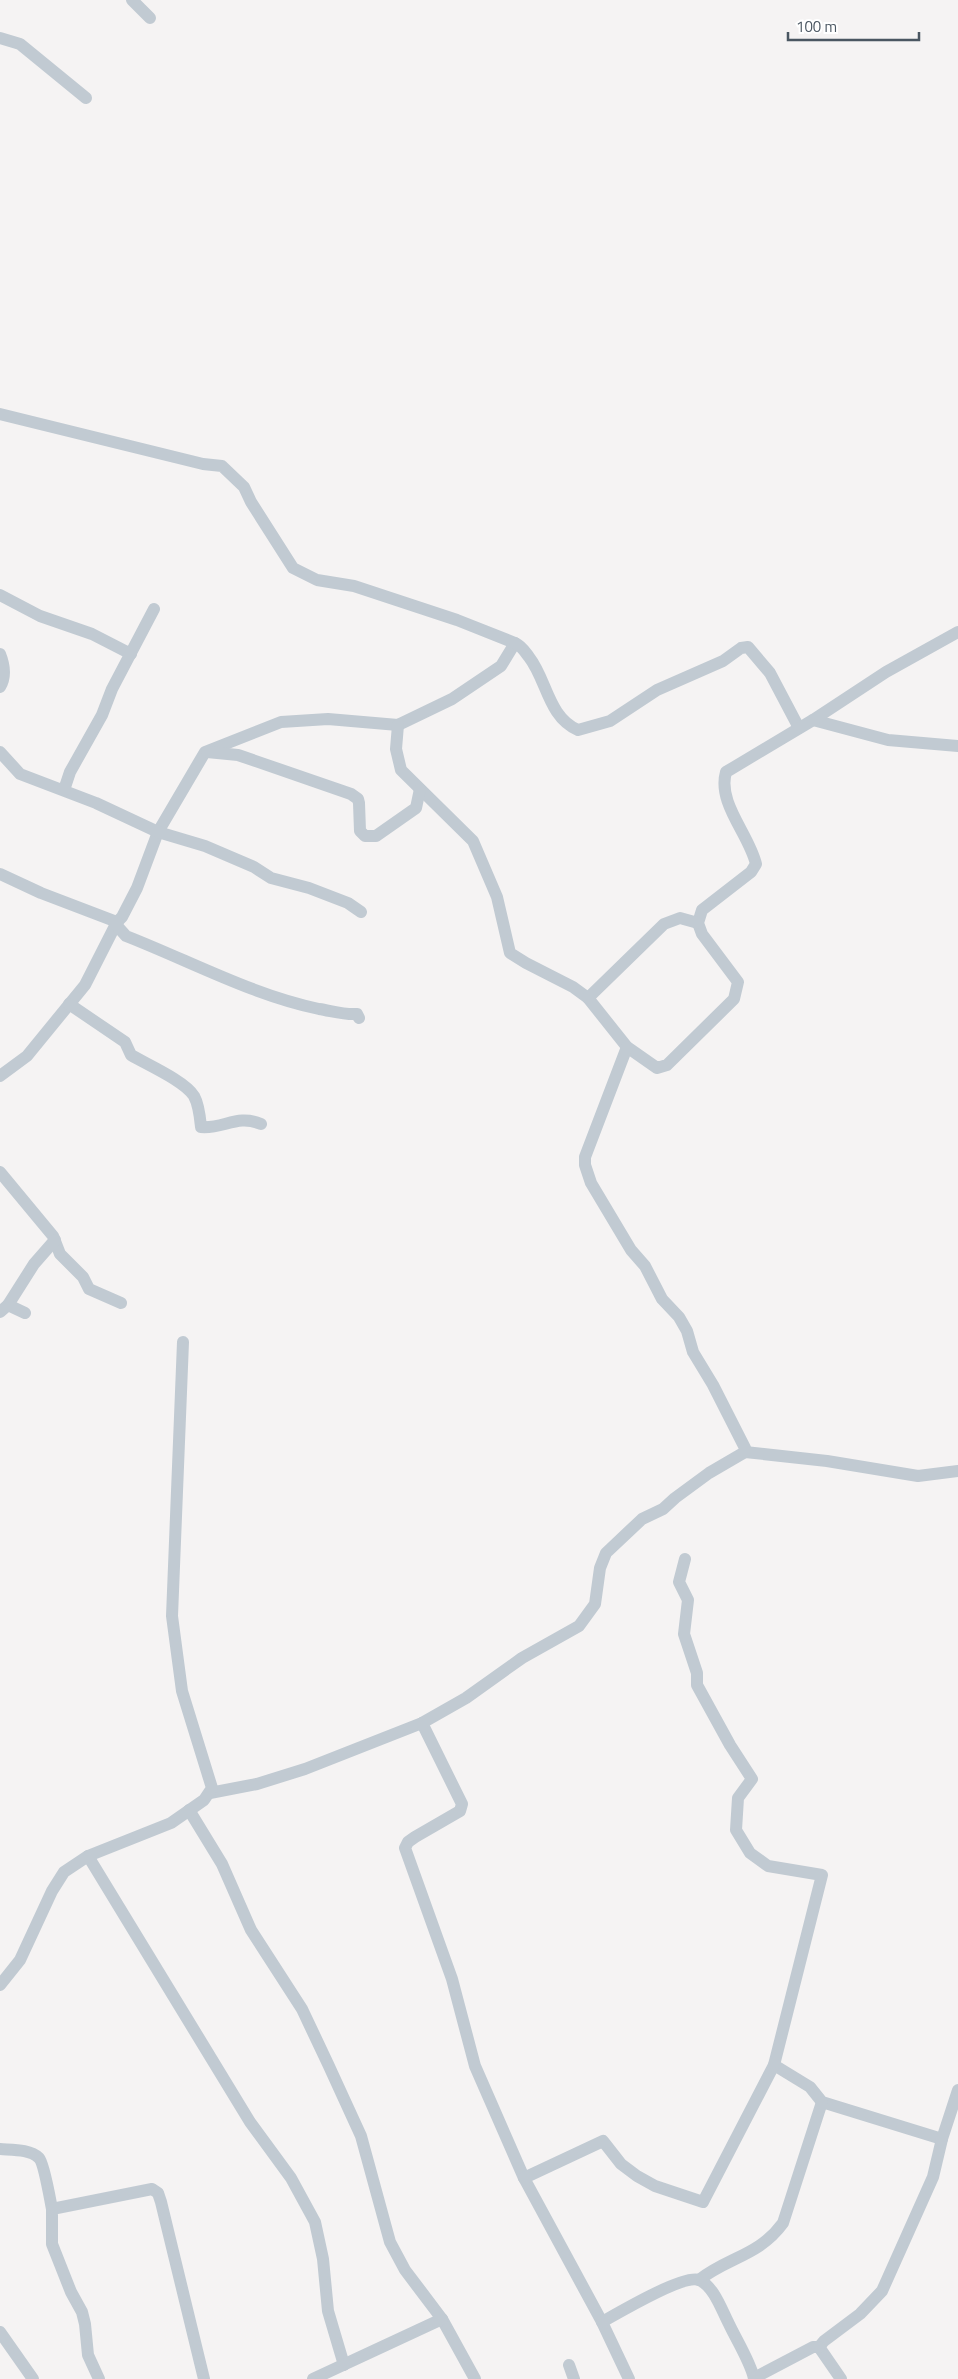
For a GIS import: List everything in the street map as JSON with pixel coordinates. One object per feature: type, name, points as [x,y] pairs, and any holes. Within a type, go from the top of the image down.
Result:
[{"type":"street","points":[[132,0],[150,18]]},
{"type":"street","points":[[0,38],[20,44],[86,98]]},
{"type":"street","points":[[0,414],[203,464],[222,466],[244,486],[251,502],[294,568],[317,580],[354,586],[457,620],[520,645],[536,666],[556,712],[564,722],[578,730],[610,721],[657,690],[723,661],[740,648],[748,647],[770,674],[799,728]]},
{"type":"street","points":[[0,595],[40,616],[92,634],[131,654]]},
{"type":"street","points":[[64,790],[70,772],[102,716],[112,689],[154,609]]},
{"type":"street","points":[[398,725],[396,758],[401,770],[473,841],[497,897],[510,952],[526,964],[573,987],[588,998],[627,1047],[657,1068],[667,1065],[734,999],[738,982],[702,934],[698,922],[702,910],[745,877],[756,864],[727,800],[723,783],[726,772],[813,720],[855,691],[958,632]]},
{"type":"street","points":[[0,1076],[27,1056],[85,985],[117,922],[122,917],[137,888],[158,832],[205,752],[281,722],[328,719],[398,725],[452,699],[501,666],[515,643]]},
{"type":"street","points":[[0,654],[3,661],[4,680],[0,686]]},
{"type":"street","points":[[813,720],[888,740],[958,746]]},
{"type":"street","points":[[205,752],[238,755],[351,794],[358,799],[359,803],[360,831],[370,837],[376,836],[413,811],[416,808],[420,789]]},
{"type":"street","points":[[1,757],[20,774],[64,790],[158,832],[205,846],[271,878],[309,888],[348,903],[361,912]]},
{"type":"street","points":[[0,874],[41,893],[117,922]]},
{"type":"street","points":[[588,998],[664,924],[680,918],[698,922]]},
{"type":"street","points":[[117,922],[118,928],[126,936],[192,965],[274,996],[306,1006],[349,1015],[357,1014],[359,1018]]},
{"type":"street","points":[[69,1004],[125,1042],[131,1055],[157,1067],[194,1095],[201,1127],[211,1128],[241,1119],[250,1119],[261,1124]]},
{"type":"street","points":[[627,1047],[585,1158],[585,1165],[591,1183],[631,1250],[645,1266],[662,1299],[679,1317],[687,1331],[692,1352],[712,1385],[745,1452]]},
{"type":"street","points":[[0,1172],[55,1240],[60,1254],[83,1277],[89,1289],[121,1303]]},
{"type":"street","points":[[25,1313],[4,1309],[34,1264],[55,1240]]},
{"type":"street","points":[[0,1985],[20,1960],[52,1891],[64,1872],[88,1856],[171,1823],[204,1800],[212,1788],[182,1690],[172,1616],[183,1342]]},
{"type":"street","points":[[210,1792],[257,1784],[305,1770],[422,1723],[466,1698],[522,1658],[579,1626],[595,1604],[600,1568],[606,1553],[642,1519],[663,1509],[674,1498],[709,1473],[745,1452],[828,1461],[918,1476],[958,1471]]},
{"type":"street","points":[[524,2178],[603,2141],[621,2164],[637,2176],[655,2186],[703,2202],[774,2066],[822,1875],[768,1866],[750,1853],[736,1830],[738,1798],[752,1779],[730,1745],[697,1685],[697,1673],[684,1634],[688,1600],[679,1582],[685,1559]]},
{"type":"street","points":[[422,1723],[462,1804],[460,1811],[415,1837],[408,1842],[405,1848],[452,1978],[475,2066],[524,2178],[602,2322],[629,2379]]},
{"type":"street","points":[[189,1810],[222,1864],[251,1930],[302,2009],[361,2136],[390,2242],[405,2270],[442,2319],[476,2379]]},
{"type":"street","points":[[88,1856],[250,2122],[291,2178],[315,2222],[323,2259],[328,2311],[344,2364]]},
{"type":"street","points":[[774,2066],[810,2087],[822,2102],[942,2139]]},
{"type":"street","points":[[819,2347],[824,2341],[860,2314],[882,2290],[933,2176],[942,2139],[958,2090]]},
{"type":"street","points":[[602,2322],[670,2287],[690,2279],[706,2280],[758,2249],[776,2233],[783,2223],[822,2102]]},
{"type":"street","points":[[0,2148],[27,2152],[38,2157],[43,2165],[52,2209],[52,2244],[70,2292],[82,2312],[88,2354],[98,2379]]},
{"type":"street","points":[[52,2209],[152,2189],[158,2194],[204,2379]]},
{"type":"street","points":[[706,2280],[719,2303],[754,2379],[813,2347],[819,2347]]},
{"type":"street","points":[[313,2379],[442,2319]]},
{"type":"street","points":[[0,2332],[30,2378]]},
{"type":"street","points":[[819,2347],[841,2379]]},
{"type":"street","points":[[569,2365],[574,2379]]}]
